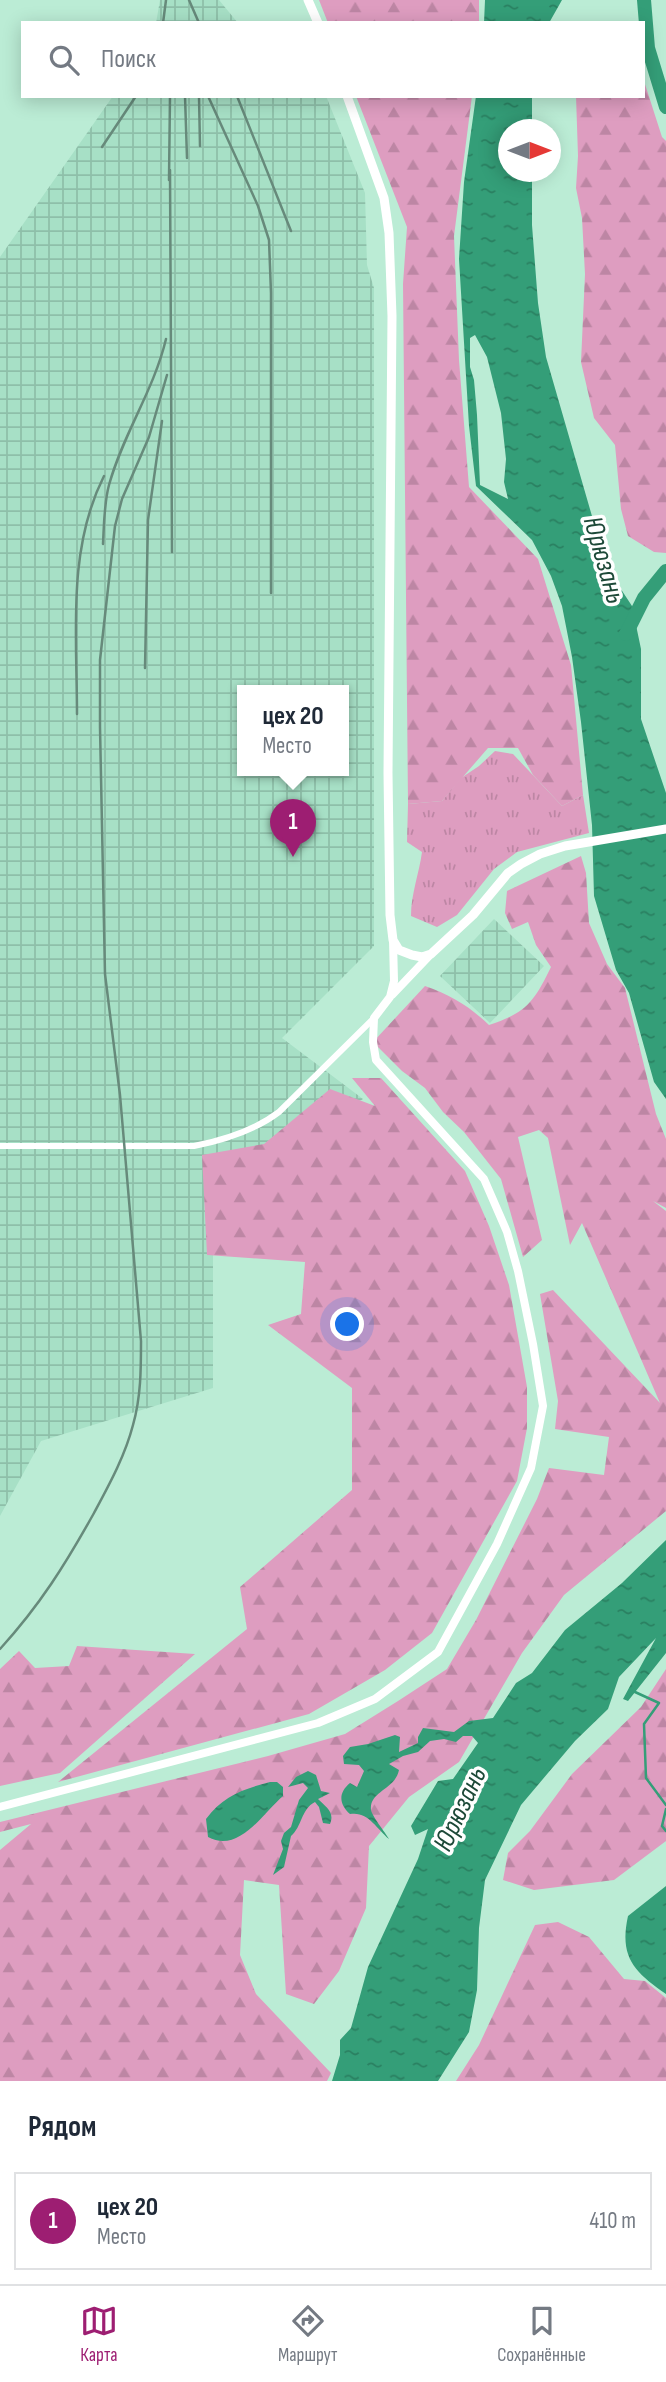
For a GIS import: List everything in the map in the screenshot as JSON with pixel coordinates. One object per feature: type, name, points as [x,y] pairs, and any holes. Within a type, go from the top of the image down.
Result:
[{"type":"main road","points":[[308,0],[317,21]]},
{"type":"main road","points":[[348,98],[384,198],[389,233],[391,330],[388,786],[390,915],[393,940],[399,950],[412,955],[422,957],[432,954],[473,915],[508,873],[540,854],[565,846],[666,828]]},
{"type":"street","points":[[390,997],[394,981],[393,940]]},
{"type":"street","points":[[0,1146],[194,1146],[224,1140],[267,1122],[374,1017],[432,954]]},
{"type":"street","points":[[0,1807],[318,1723],[375,1699],[438,1652],[497,1544],[531,1468],[543,1406],[518,1270],[507,1232],[484,1179],[376,1060],[373,1042],[374,1017]]},
{"type":"shaded area","points":[[160,0],[219,0],[236,21],[156,21]]},
{"type":"shaded area","points":[[112,98],[327,98],[365,193],[367,265],[374,288],[374,946],[282,1038],[363,1099],[213,1197],[213,1388],[41,1441],[0,1516],[0,257]]},
{"type":"shaded area","points":[[494,919],[544,966],[490,1023],[440,976]]},
{"type":"green space","points":[[319,0],[479,0],[479,21],[327,21]]},
{"type":"green space","points":[[645,84],[662,137],[666,141],[666,553],[654,552],[628,536],[621,509],[615,445],[594,418],[581,362],[585,274],[582,218],[576,188],[576,98],[645,98]]},
{"type":"green space","points":[[357,98],[472,98],[454,236],[459,360],[469,487],[538,559],[571,665],[583,795],[562,806],[533,775],[518,748],[488,748],[442,801],[408,804],[403,284],[407,227]]},
{"type":"green space","points":[[495,751],[513,754],[562,806],[583,795],[589,833],[517,852],[494,869],[457,915],[437,927],[411,916],[422,852],[407,842],[408,804],[442,801],[461,778]]},
{"type":"green space","points":[[581,856],[586,873],[589,923],[607,964],[625,988],[656,1114],[666,1139],[666,1208],[653,1201],[666,1211],[666,1511],[564,1595],[522,1653],[459,1762],[409,1797],[369,1846],[366,1908],[339,1971],[314,2004],[286,1994],[279,1885],[244,1880],[240,1955],[256,1994],[331,2073],[327,2081],[0,2081],[0,1850],[31,1824],[0,1832],[0,1822],[268,1756],[345,1734],[447,1669],[476,1620],[537,1499],[549,1468],[604,1475],[609,1437],[555,1429],[558,1401],[540,1294],[553,1290],[660,1403],[582,1223],[570,1245],[548,1138],[539,1130],[518,1137],[542,1240],[523,1257],[501,1179],[425,1088],[402,1071],[373,1042],[425,986],[459,1002],[489,1025],[512,1016],[527,1005],[534,998],[551,967],[536,945],[528,922],[512,929],[505,913],[507,891]]},
{"type":"green space","points":[[352,1078],[381,1078],[465,1171],[489,1226],[509,1285],[527,1387],[527,1428],[517,1481],[432,1633],[385,1670],[309,1714],[58,1782],[247,1629],[240,1587],[352,1490],[352,1388],[268,1325],[301,1314],[305,1262],[207,1255],[202,1155],[264,1144],[330,1089],[375,1106]]},
{"type":"green space","points":[[77,1646],[195,1654],[60,1773],[0,1786],[0,1669],[19,1651],[35,1668],[69,1666]]},
{"type":"green space","points":[[666,1669],[666,1841],[614,1880],[534,1890],[503,1880],[508,1853],[530,1831],[572,1774],[641,1707]]},
{"type":"green space","points":[[558,1922],[589,1937],[624,1979],[645,1981],[666,1998],[666,2081],[456,2081],[479,2045],[535,1925]]},
{"type":"water","points":[[485,0],[562,0],[550,21],[484,21]]},
{"type":"water","name":"Юрюзань","points":[[476,98],[532,98],[532,119],[498,119],[498,182],[532,182],[532,225],[538,303],[546,357],[607,568],[632,606],[641,649],[641,719],[666,793],[666,1099],[654,1082],[629,993],[616,970],[594,896],[592,825],[581,722],[562,606],[551,576],[532,540],[476,486],[469,426],[459,259],[464,182]],"holes":[[[475,335],[487,357],[501,413],[506,459],[504,482],[508,499],[480,485],[477,415],[470,367],[470,338]]]},
{"type":"water","name":"Юрюзань","points":[[666,1540],[666,1653],[628,1701],[623,1699],[656,1638],[619,1677],[608,1709],[575,1741],[521,1805],[485,1880],[479,1928],[477,1990],[469,2032],[438,2081],[332,2081],[340,2055],[340,2040],[351,2028],[368,1967],[418,1859],[428,1829],[415,1835],[411,1826],[438,1781],[453,1779],[478,1743],[472,1736],[463,1736],[456,1742],[444,1739],[430,1741],[418,1752],[389,1764],[399,1770],[397,1777],[374,1799],[371,1810],[389,1839],[367,1818],[350,1814],[344,1806],[341,1798],[343,1791],[350,1783],[357,1787],[364,1771],[359,1765],[344,1764],[343,1756],[350,1747],[395,1735],[400,1737],[399,1752],[418,1743],[423,1728],[454,1732],[469,1721],[493,1718],[516,1683],[532,1673],[565,1630],[622,1583]]},
{"type":"water","points":[[308,1771],[316,1775],[321,1791],[330,1793],[318,1799],[331,1813],[330,1824],[323,1823],[315,1802],[310,1805],[291,1836],[284,1867],[273,1875],[283,1849],[281,1841],[284,1833],[291,1827],[299,1800],[308,1788],[303,1783],[288,1787],[296,1777]]},
{"type":"water","points":[[277,1782],[283,1787],[283,1796],[250,1829],[230,1840],[219,1841],[208,1837],[206,1819],[219,1804],[242,1791]]},
{"type":"water","points":[[666,1886],[666,1994],[645,1978],[632,1962],[628,1953],[626,1930],[628,1916]]},
{"type":"waterway","points":[[644,0],[648,48],[666,107]]},
{"type":"waterway","name":"Юрюзань","points":[[626,634],[644,598],[666,571]]},
{"type":"waterway","points":[[635,1692],[659,1703],[644,1724],[646,1778],[666,1805]]},
{"type":"waterway","points":[[666,1809],[662,1826],[666,1831]]},
{"type":"railway","points":[[163,21],[166,0]]},
{"type":"railway","points":[[189,0],[198,21]]},
{"type":"railway","points":[[102,147],[135,98]]},
{"type":"railway","points":[[169,180],[170,98]]},
{"type":"railway","points":[[185,98],[187,158]]},
{"type":"railway","points":[[199,98],[200,146]]},
{"type":"railway","points":[[209,98],[258,206],[269,240],[271,593]]},
{"type":"railway","points":[[238,98],[291,231]]},
{"type":"railway","points":[[170,170],[172,552]]},
{"type":"railway","points":[[103,544],[109,485],[122,448],[154,376],[166,339]]},
{"type":"railway","points":[[0,1649],[51,1584],[94,1513],[126,1448],[139,1394],[141,1341],[120,1095],[105,974],[100,660],[115,526],[122,499],[149,437],[167,375]]},
{"type":"railway","points":[[145,668],[148,520],[162,421]]},
{"type":"railway","points":[[77,714],[76,623],[79,563],[92,504],[104,476]]},
{"type":"place","name":"цех 20","points":[[293,857]]}]
